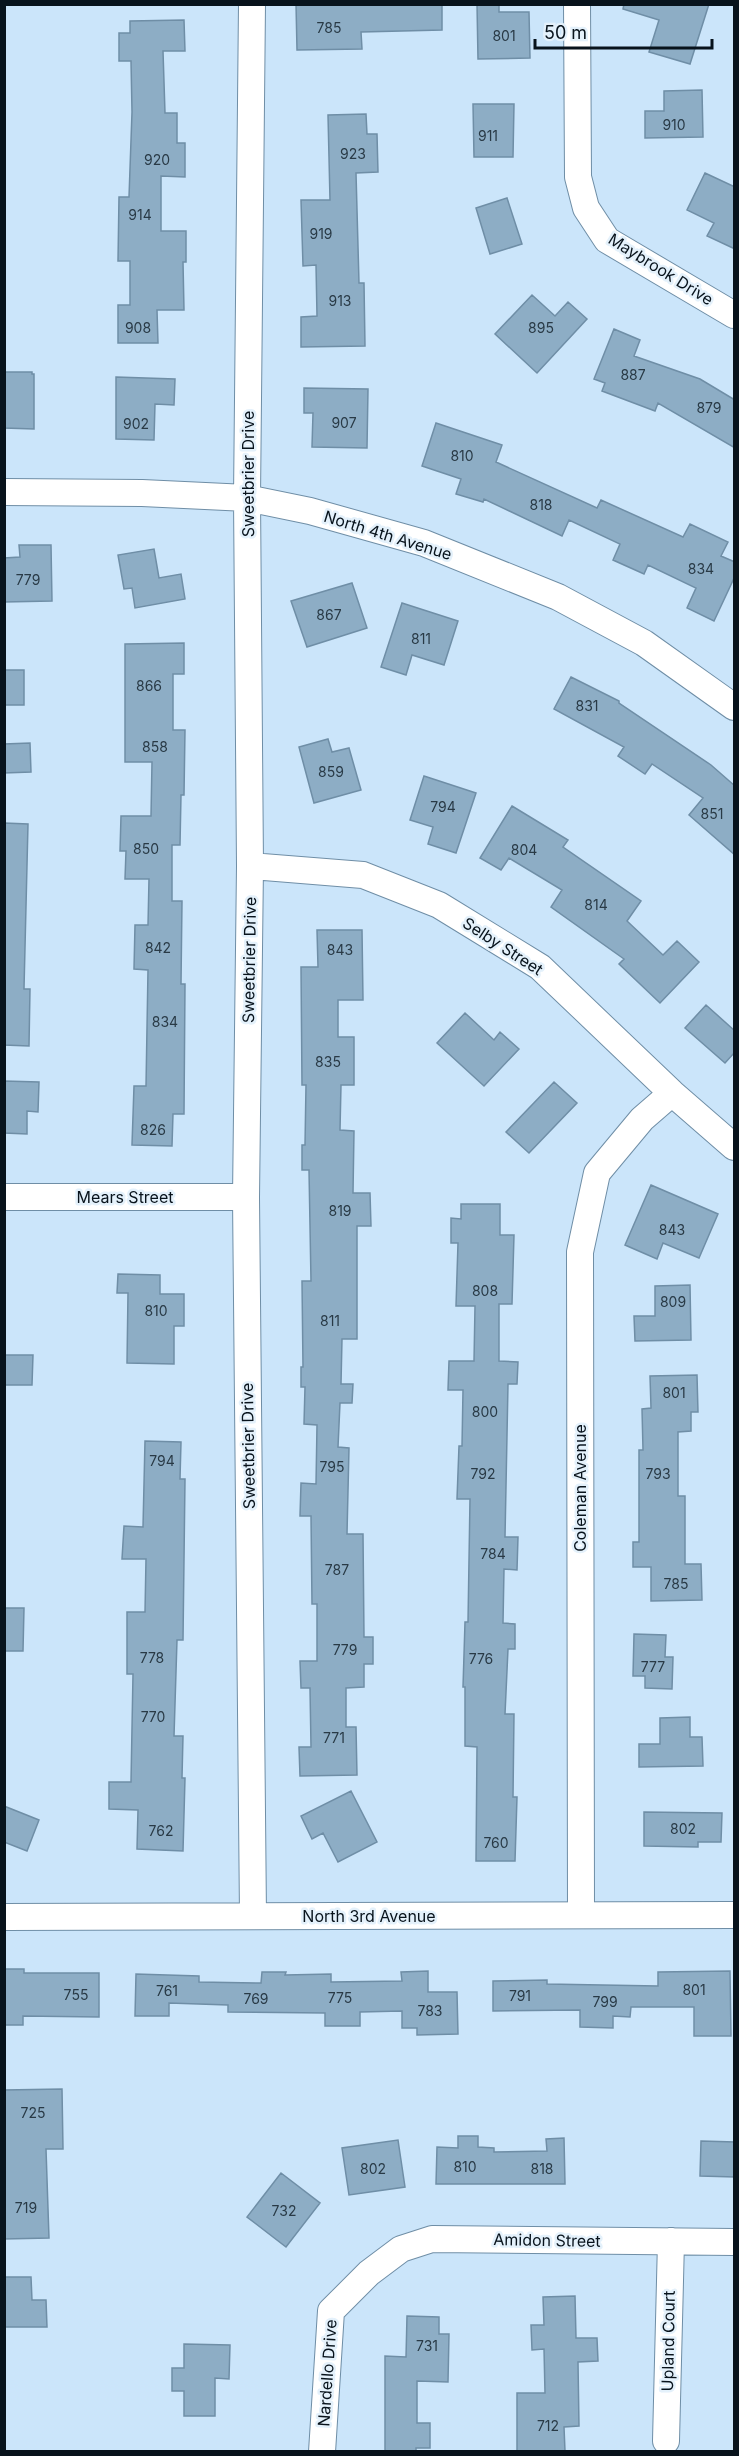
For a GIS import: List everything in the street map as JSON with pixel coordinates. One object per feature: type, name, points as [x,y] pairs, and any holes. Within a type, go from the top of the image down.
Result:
[{"type":"street","name":"Sweetbrier Drive","points":[[252,4],[247,498],[250,866],[246,1197],[253,1916]]},
{"type":"street","name":"Maybrook Drive","points":[[577,4],[578,177],[586,208],[607,240],[735,315]]},
{"type":"street","name":"North 4th Avenue","points":[[4,492],[142,493],[247,498],[310,511],[424,543],[558,597],[644,643],[735,707]]},
{"type":"street","name":"Selby Street","points":[[250,866],[363,874],[439,905],[540,967],[672,1093],[735,1147]]},
{"type":"street","name":"Coleman Avenue","points":[[581,1915],[580,1252],[597,1173],[642,1119],[672,1093]]},
{"type":"street","name":"Mears Street","points":[[4,1197],[246,1197]]},
{"type":"street","name":"North 3rd Avenue","points":[[4,1917],[735,1914]]},
{"type":"street","name":"Amidon Street","points":[[369,2273],[401,2249],[432,2239],[735,2242]]},
{"type":"street","name":"Upland Court","points":[[666,2441],[671,2241]]},
{"type":"street","name":"Nardello Drive","points":[[322,2451],[331,2311],[369,2273]]},
{"type":"building","points":[[296,4],[442,4],[442,30],[361,32],[362,49],[297,50]]},
{"type":"building","points":[[477,4],[499,4],[499,12],[529,12],[530,58],[478,59]]},
{"type":"building","points":[[624,4],[709,4],[690,64],[649,52],[659,20],[623,9]]},
{"type":"building","points":[[184,20],[185,51],[163,51],[165,113],[177,113],[177,143],[185,143],[185,177],[161,176],[161,231],[186,231],[186,262],[183,262],[184,310],[157,310],[158,343],[118,343],[118,305],[130,305],[130,261],[118,261],[119,197],[129,197],[132,112],[131,61],[119,61],[119,33],[130,33],[130,21]]},
{"type":"building","points":[[702,90],[703,137],[645,138],[645,111],[664,111],[664,91]]},
{"type":"building","points":[[473,104],[514,104],[513,157],[474,157]]},
{"type":"building","points":[[366,114],[367,134],[377,134],[378,172],[356,173],[359,283],[364,283],[365,346],[301,347],[301,317],[317,316],[316,265],[303,266],[301,200],[330,200],[328,115]]},
{"type":"building","points":[[705,173],[735,187],[735,249],[707,236],[714,223],[687,210]]},
{"type":"building","points":[[507,198],[522,244],[490,254],[476,208]]},
{"type":"building","points":[[532,295],[555,316],[568,302],[587,319],[537,373],[495,334]]},
{"type":"building","points":[[614,329],[640,340],[634,356],[700,379],[735,400],[735,448],[658,403],[655,411],[602,391],[605,383],[594,379]]},
{"type":"building","points":[[4,372],[32,372],[34,374],[34,429],[4,428]]},
{"type":"building","points":[[116,377],[175,379],[174,405],[155,404],[154,440],[116,439]]},
{"type":"building","points":[[304,388],[368,389],[367,448],[312,447],[313,413],[304,413]]},
{"type":"building","points":[[436,423],[502,445],[496,462],[597,508],[601,500],[683,537],[690,524],[728,542],[721,556],[735,562],[735,576],[714,621],[687,608],[696,588],[648,565],[644,574],[613,560],[620,544],[569,520],[562,536],[484,499],[483,502],[456,494],[461,479],[422,466]]},
{"type":"building","points":[[19,545],[51,545],[52,601],[4,602],[4,558],[20,557]]},
{"type":"building","points":[[154,549],[159,578],[181,574],[185,599],[135,608],[132,588],[124,589],[118,555]]},
{"type":"building","points":[[352,583],[367,628],[307,647],[291,601]]},
{"type":"building","points":[[402,603],[458,621],[444,665],[412,655],[406,675],[381,667]]},
{"type":"building","points":[[184,643],[184,674],[173,674],[173,730],[185,730],[184,795],[181,795],[180,845],[172,845],[172,901],[182,901],[181,984],[185,984],[184,1114],[173,1114],[172,1146],[132,1145],[134,1086],[146,1086],[148,970],[134,969],[135,925],[148,925],[149,879],[125,879],[126,851],[120,851],[121,816],[151,816],[152,762],[125,762],[125,644]]},
{"type":"building","points":[[4,670],[24,670],[24,705],[4,705]]},
{"type":"building","points":[[571,677],[619,701],[711,765],[735,786],[735,855],[689,815],[703,798],[652,764],[645,774],[618,756],[624,747],[554,709]]},
{"type":"building","points":[[328,739],[332,752],[349,748],[361,790],[314,803],[299,747]]},
{"type":"building","points":[[30,743],[31,772],[4,773],[4,744]]},
{"type":"building","points":[[424,776],[476,793],[456,853],[428,844],[433,827],[410,820]]},
{"type":"building","points":[[512,806],[568,840],[563,847],[641,901],[627,921],[663,955],[677,941],[699,962],[660,1003],[619,964],[624,959],[551,907],[562,890],[509,858],[501,870],[480,858]]},
{"type":"building","points":[[4,823],[28,824],[24,989],[30,989],[29,1046],[4,1045]]},
{"type":"building","points":[[317,930],[362,930],[363,1000],[338,1000],[338,1037],[354,1037],[354,1085],[341,1085],[340,1130],[354,1131],[353,1193],[370,1193],[371,1226],[357,1226],[357,1339],[342,1339],[341,1384],[353,1384],[352,1403],[340,1403],[338,1447],[349,1448],[347,1534],[363,1534],[364,1637],[373,1637],[373,1664],[364,1664],[364,1687],[346,1688],[346,1727],[356,1727],[357,1775],[300,1776],[299,1747],[311,1747],[310,1688],[301,1688],[300,1661],[317,1661],[317,1604],[312,1604],[311,1516],[300,1516],[301,1483],[316,1484],[317,1425],[304,1424],[305,1387],[301,1387],[301,1367],[303,1367],[302,1281],[311,1281],[309,1170],[302,1170],[302,1145],[305,1145],[306,1085],[302,1085],[301,967],[318,967]]},
{"type":"building","points":[[706,1005],[735,1031],[735,1052],[725,1063],[685,1028]]},
{"type":"building","points":[[465,1013],[494,1040],[500,1032],[519,1049],[484,1086],[437,1043]]},
{"type":"building","points":[[4,1081],[39,1082],[38,1112],[27,1111],[27,1134],[4,1133]]},
{"type":"building","points":[[554,1082],[577,1103],[529,1153],[506,1132]]},
{"type":"building","points":[[651,1185],[718,1214],[699,1258],[663,1243],[657,1259],[625,1245]]},
{"type":"building","points":[[461,1204],[500,1204],[500,1235],[514,1235],[512,1304],[499,1304],[499,1361],[518,1362],[517,1384],[508,1384],[505,1537],[518,1537],[517,1570],[504,1569],[503,1623],[515,1624],[515,1649],[508,1649],[505,1714],[514,1714],[513,1797],[517,1797],[515,1861],[476,1861],[477,1747],[465,1746],[465,1687],[463,1687],[465,1622],[468,1622],[470,1499],[457,1499],[459,1446],[462,1446],[463,1390],[448,1390],[449,1361],[474,1361],[475,1306],[456,1306],[458,1243],[451,1243],[451,1218],[461,1219]]},
{"type":"building","points":[[118,1274],[160,1275],[160,1294],[184,1294],[184,1326],[174,1326],[174,1364],[127,1363],[128,1293],[117,1293]]},
{"type":"building","points":[[690,1285],[691,1340],[635,1341],[634,1316],[655,1316],[655,1286]]},
{"type":"building","points":[[4,1355],[33,1355],[32,1385],[4,1385]]},
{"type":"building","points":[[697,1375],[698,1412],[691,1412],[691,1431],[678,1432],[678,1496],[685,1496],[685,1564],[701,1564],[702,1600],[651,1601],[651,1567],[633,1567],[633,1542],[639,1542],[639,1450],[643,1450],[642,1409],[651,1408],[650,1376]]},
{"type":"building","points":[[145,1441],[181,1442],[180,1479],[185,1479],[183,1640],[177,1640],[174,1736],[183,1736],[182,1778],[185,1778],[183,1851],[137,1849],[138,1810],[109,1809],[109,1782],[131,1782],[133,1674],[127,1674],[127,1612],[145,1612],[146,1559],[122,1559],[124,1526],[143,1527]]},
{"type":"building","points":[[4,1608],[24,1608],[23,1651],[4,1651]]},
{"type":"building","points":[[634,1634],[666,1635],[665,1657],[673,1657],[672,1689],[645,1688],[645,1676],[633,1676]]},
{"type":"building","points":[[690,1717],[690,1737],[702,1737],[703,1766],[639,1767],[639,1744],[660,1744],[660,1718]]},
{"type":"building","points":[[351,1791],[377,1842],[338,1862],[323,1833],[312,1839],[301,1816]]},
{"type":"building","points":[[4,1806],[39,1820],[27,1851],[4,1842]]},
{"type":"building","points":[[644,1812],[722,1813],[721,1842],[698,1842],[698,1847],[644,1846]]},
{"type":"building","points":[[4,1969],[24,1969],[24,1973],[99,1973],[99,2017],[23,2016],[23,2025],[4,2025]]},
{"type":"building","points":[[428,1971],[428,1992],[457,1992],[458,2034],[417,2035],[417,2028],[402,2028],[402,2011],[360,2012],[360,2026],[325,2026],[325,2013],[228,2012],[228,2005],[169,2003],[169,2016],[135,2016],[136,1974],[199,1976],[199,1982],[261,1983],[262,1972],[286,1972],[285,1975],[331,1974],[331,1982],[402,1981],[401,1972]]},
{"type":"building","points":[[730,1971],[731,2036],[694,2036],[694,2007],[631,2007],[630,2017],[613,2016],[613,2028],[580,2027],[580,2010],[493,2011],[493,1981],[547,1980],[547,1984],[658,1986],[658,1972]]},
{"type":"building","points":[[62,2089],[63,2149],[46,2149],[49,2238],[4,2239],[4,2090]]},
{"type":"building","points":[[458,2136],[478,2136],[478,2147],[494,2148],[494,2152],[547,2151],[546,2139],[564,2138],[565,2184],[436,2184],[437,2147],[458,2148]]},
{"type":"building","points":[[398,2140],[405,2187],[349,2195],[342,2148]]},
{"type":"building","points":[[701,2141],[735,2142],[735,2177],[700,2176]]},
{"type":"building","points":[[281,2173],[320,2203],[286,2247],[247,2217]]},
{"type":"building","points":[[4,2277],[31,2277],[32,2300],[46,2300],[47,2327],[4,2327]]},
{"type":"building","points":[[575,2296],[576,2338],[597,2338],[598,2361],[578,2362],[579,2426],[564,2427],[565,2451],[517,2451],[517,2393],[545,2393],[544,2349],[532,2350],[531,2325],[544,2325],[543,2297]]},
{"type":"building","points":[[407,2316],[439,2317],[439,2334],[449,2334],[448,2382],[417,2381],[417,2423],[430,2423],[430,2448],[416,2448],[416,2451],[385,2451],[385,2356],[406,2357]]},
{"type":"building","points":[[184,2344],[230,2345],[229,2379],[215,2378],[215,2416],[184,2416],[184,2391],[172,2391],[172,2368],[184,2368]]}]
